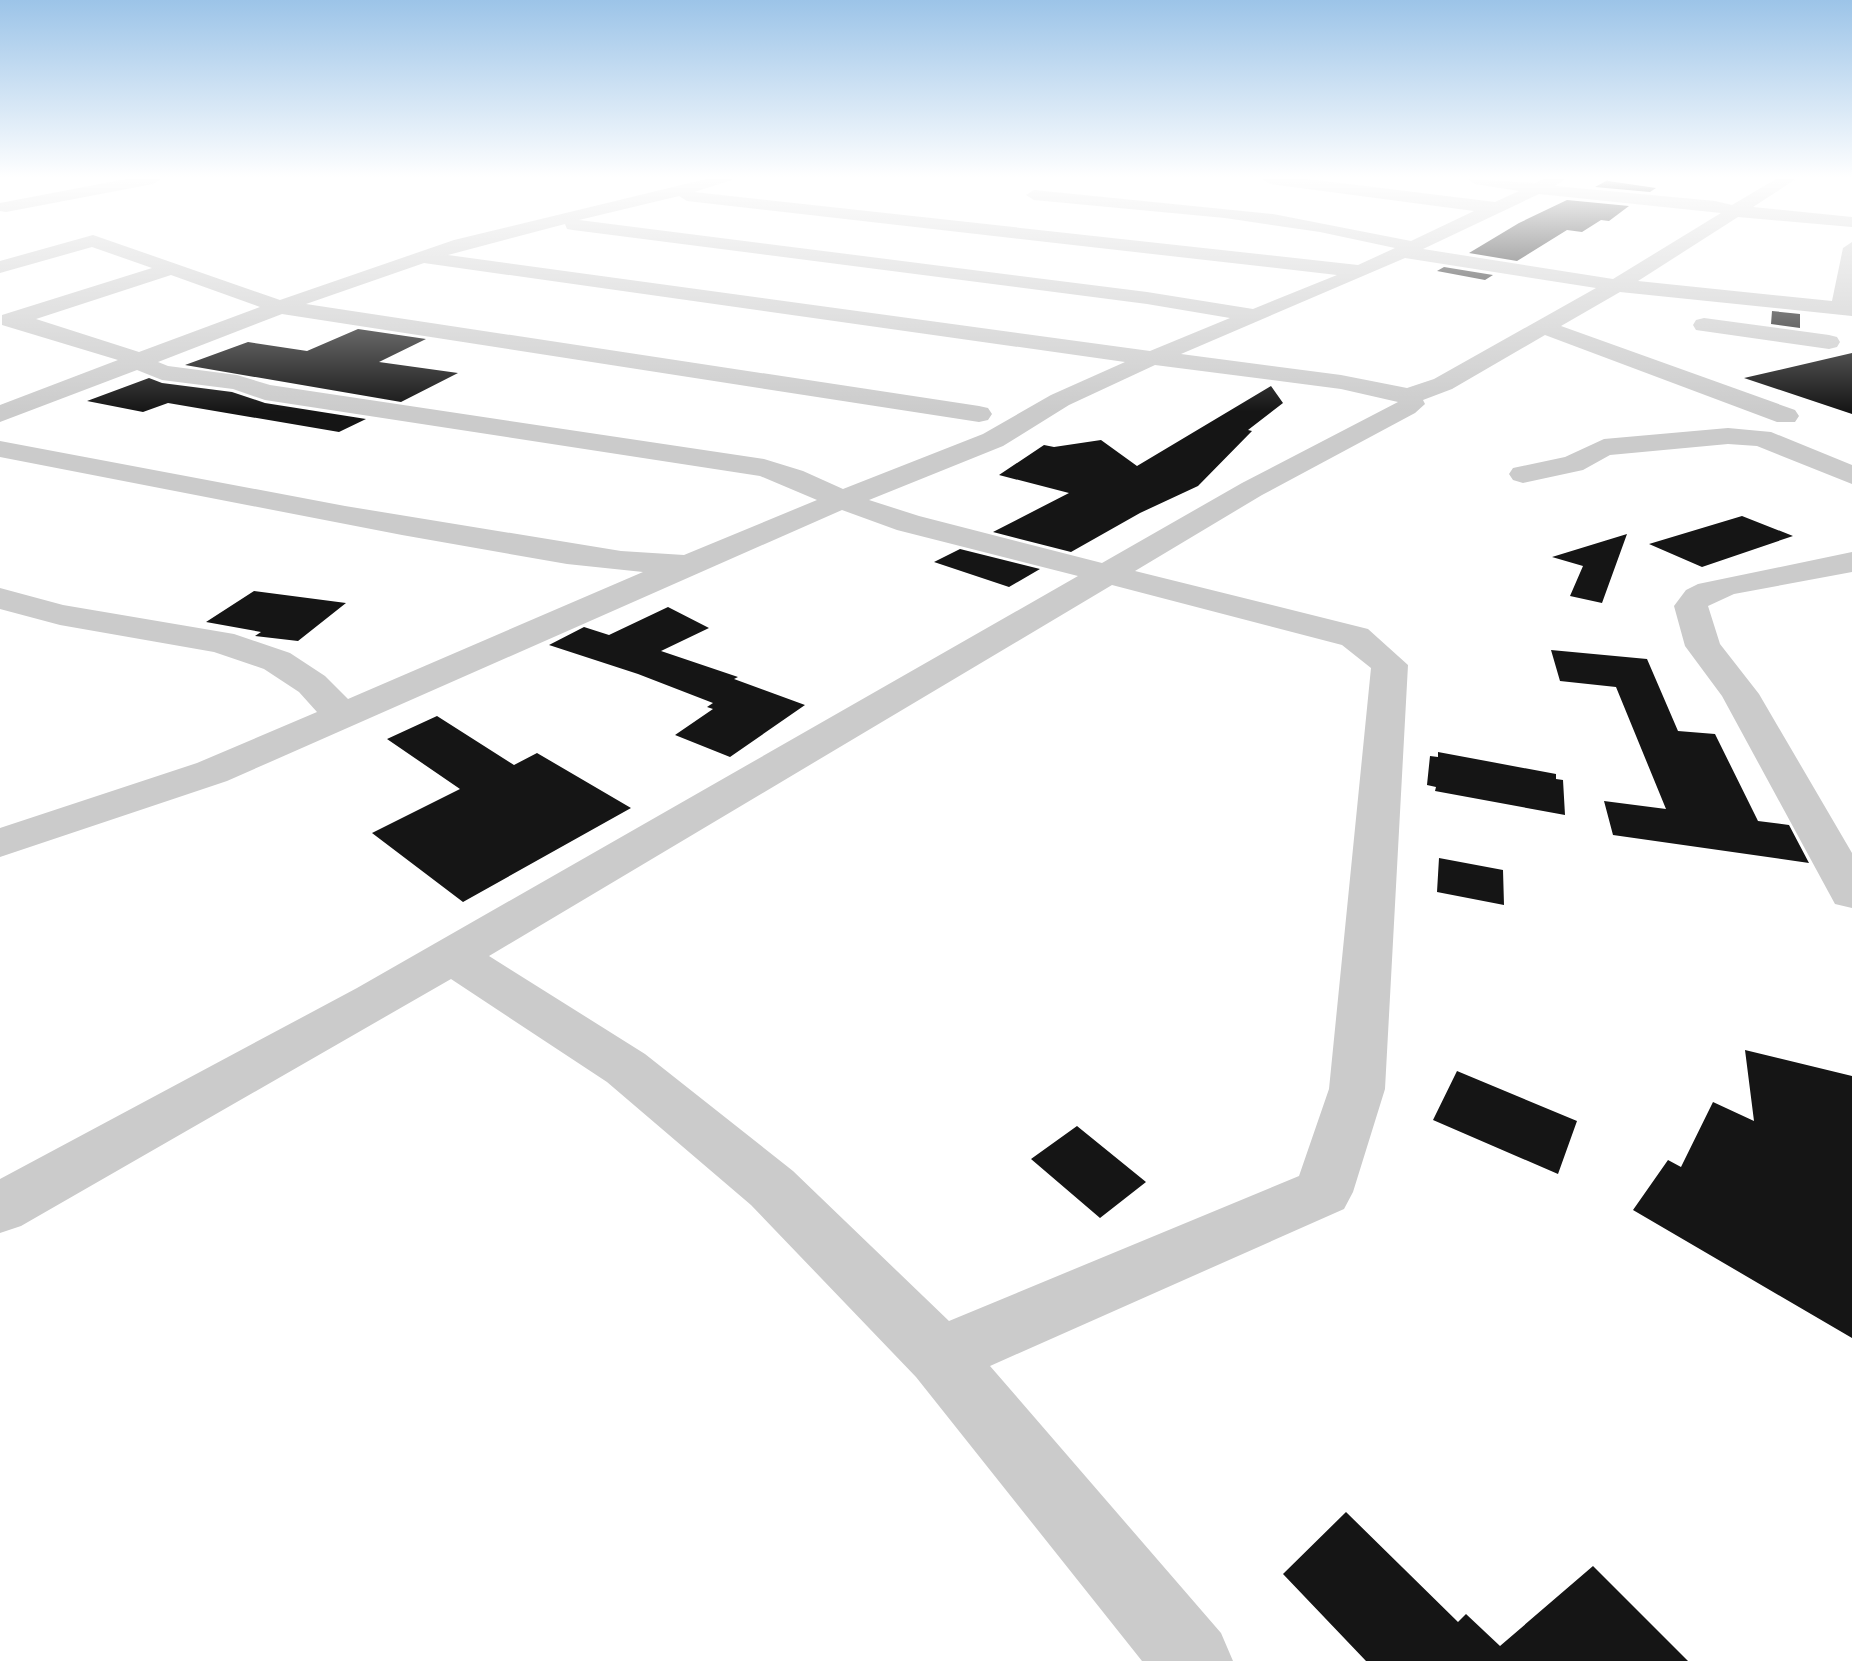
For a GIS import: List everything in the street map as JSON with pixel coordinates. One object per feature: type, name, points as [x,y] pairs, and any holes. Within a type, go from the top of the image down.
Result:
[{"type":"street","points":[[0,267],[38,257]]},
{"type":"street","points":[[136,257],[280,307],[979,414]]},
{"type":"street","points":[[0,414],[280,307],[421,257],[672,294],[1341,382],[1409,396],[1443,384],[1666,257]]},
{"type":"street","points":[[819,257],[1147,298],[1257,316]]},
{"type":"street","points":[[1230,257],[1361,271]]},
{"type":"street","points":[[0,843],[212,772],[690,563],[993,440],[1060,400],[1393,257]]},
{"type":"street","points":[[1452,257],[1613,285],[1846,309],[1851,257]]},
{"type":"street","points":[[7,321],[171,269]]},
{"type":"street","points":[[1579,304],[1610,309]]},
{"type":"street","points":[[7,321],[120,352],[162,373],[237,382],[275,393],[750,465],[793,477],[841,500],[908,523],[1355,637],[1390,665],[1357,1089],[1323,1192],[940,1356]]},
{"type":"street","points":[[1685,322],[1829,342]]},
{"type":"street","points":[[1540,326],[1786,416],[1751,438]]},
{"type":"street","points":[[0,1208],[452,956],[1252,489],[1406,408],[1412,404],[1409,396]]},
{"type":"street","points":[[1523,474],[1573,464],[1604,447],[1672,444],[1706,438],[1761,438],[1852,475]]},
{"type":"street","points":[[0,449],[586,558],[630,564],[690,563]]},
{"type":"street","points":[[1841,573],[1719,588],[1699,596],[1691,606],[1693,623],[1703,646],[1740,694],[1852,893]]},
{"type":"street","points":[[0,598],[60,615],[221,642],[277,661],[312,684],[342,715]]},
{"type":"street","points":[[452,956],[639,1078],[772,1188],[940,1356],[1193,1661]]},
{"type":"building","points":[[1490,257],[1524,257],[1517,261]]},
{"type":"building","points":[[1444,267],[1493,275],[1485,280],[1437,271]]},
{"type":"building","points":[[1772,311],[1800,314],[1800,328],[1771,324]]},
{"type":"building","points":[[358,329],[426,339],[379,362],[458,373],[401,402],[185,365],[248,342],[307,351]]},
{"type":"building","points":[[1852,353],[1852,414],[1744,378]]},
{"type":"building","points":[[149,378],[162,383],[232,392],[265,403],[366,419],[339,432],[168,403],[143,412],[87,401]]},
{"type":"building","points":[[1271,386],[1283,403],[1248,430],[1252,431],[1198,486],[1140,513],[1071,552],[993,532],[1069,493],[999,475],[1044,445],[1054,447],[1101,440],[1137,466]]},
{"type":"building","points":[[1742,516],[1793,536],[1702,567],[1649,544]]},
{"type":"building","points":[[1627,534],[1602,603],[1570,596],[1583,566],[1552,557]]},
{"type":"building","points":[[960,549],[1040,569],[1009,587],[934,562]]},
{"type":"building","points":[[254,591],[346,603],[298,641],[255,636],[261,632],[206,622]]},
{"type":"building","points":[[668,607],[709,628],[661,651],[738,677],[734,679],[805,705],[730,757],[675,735],[713,709],[707,707],[713,703],[549,645],[584,627],[609,635]]},
{"type":"building","points":[[1551,650],[1647,659],[1678,731],[1715,734],[1758,821],[1789,825],[1809,863],[1613,835],[1604,801],[1666,809],[1616,687],[1560,681]]},
{"type":"building","points":[[437,716],[514,765],[537,753],[631,808],[463,902],[372,833],[460,789],[387,739]]},
{"type":"building","points":[[1438,752],[1556,774],[1556,779],[1563,780],[1565,815],[1435,791],[1436,787],[1427,785],[1430,756],[1438,757]]},
{"type":"building","points":[[1439,858],[1503,870],[1504,905],[1437,892]]},
{"type":"building","points":[[1745,1050],[1852,1076],[1852,1338],[1633,1210],[1668,1160],[1681,1167],[1713,1102],[1754,1121]]},
{"type":"building","points":[[1457,1071],[1577,1121],[1558,1174],[1433,1120]]},
{"type":"building","points":[[1077,1126],[1146,1182],[1100,1218],[1031,1159]]},
{"type":"building","points":[[1346,1512],[1458,1622],[1466,1614],[1500,1646],[1593,1566],[1688,1661],[1366,1661],[1283,1574]]}]
